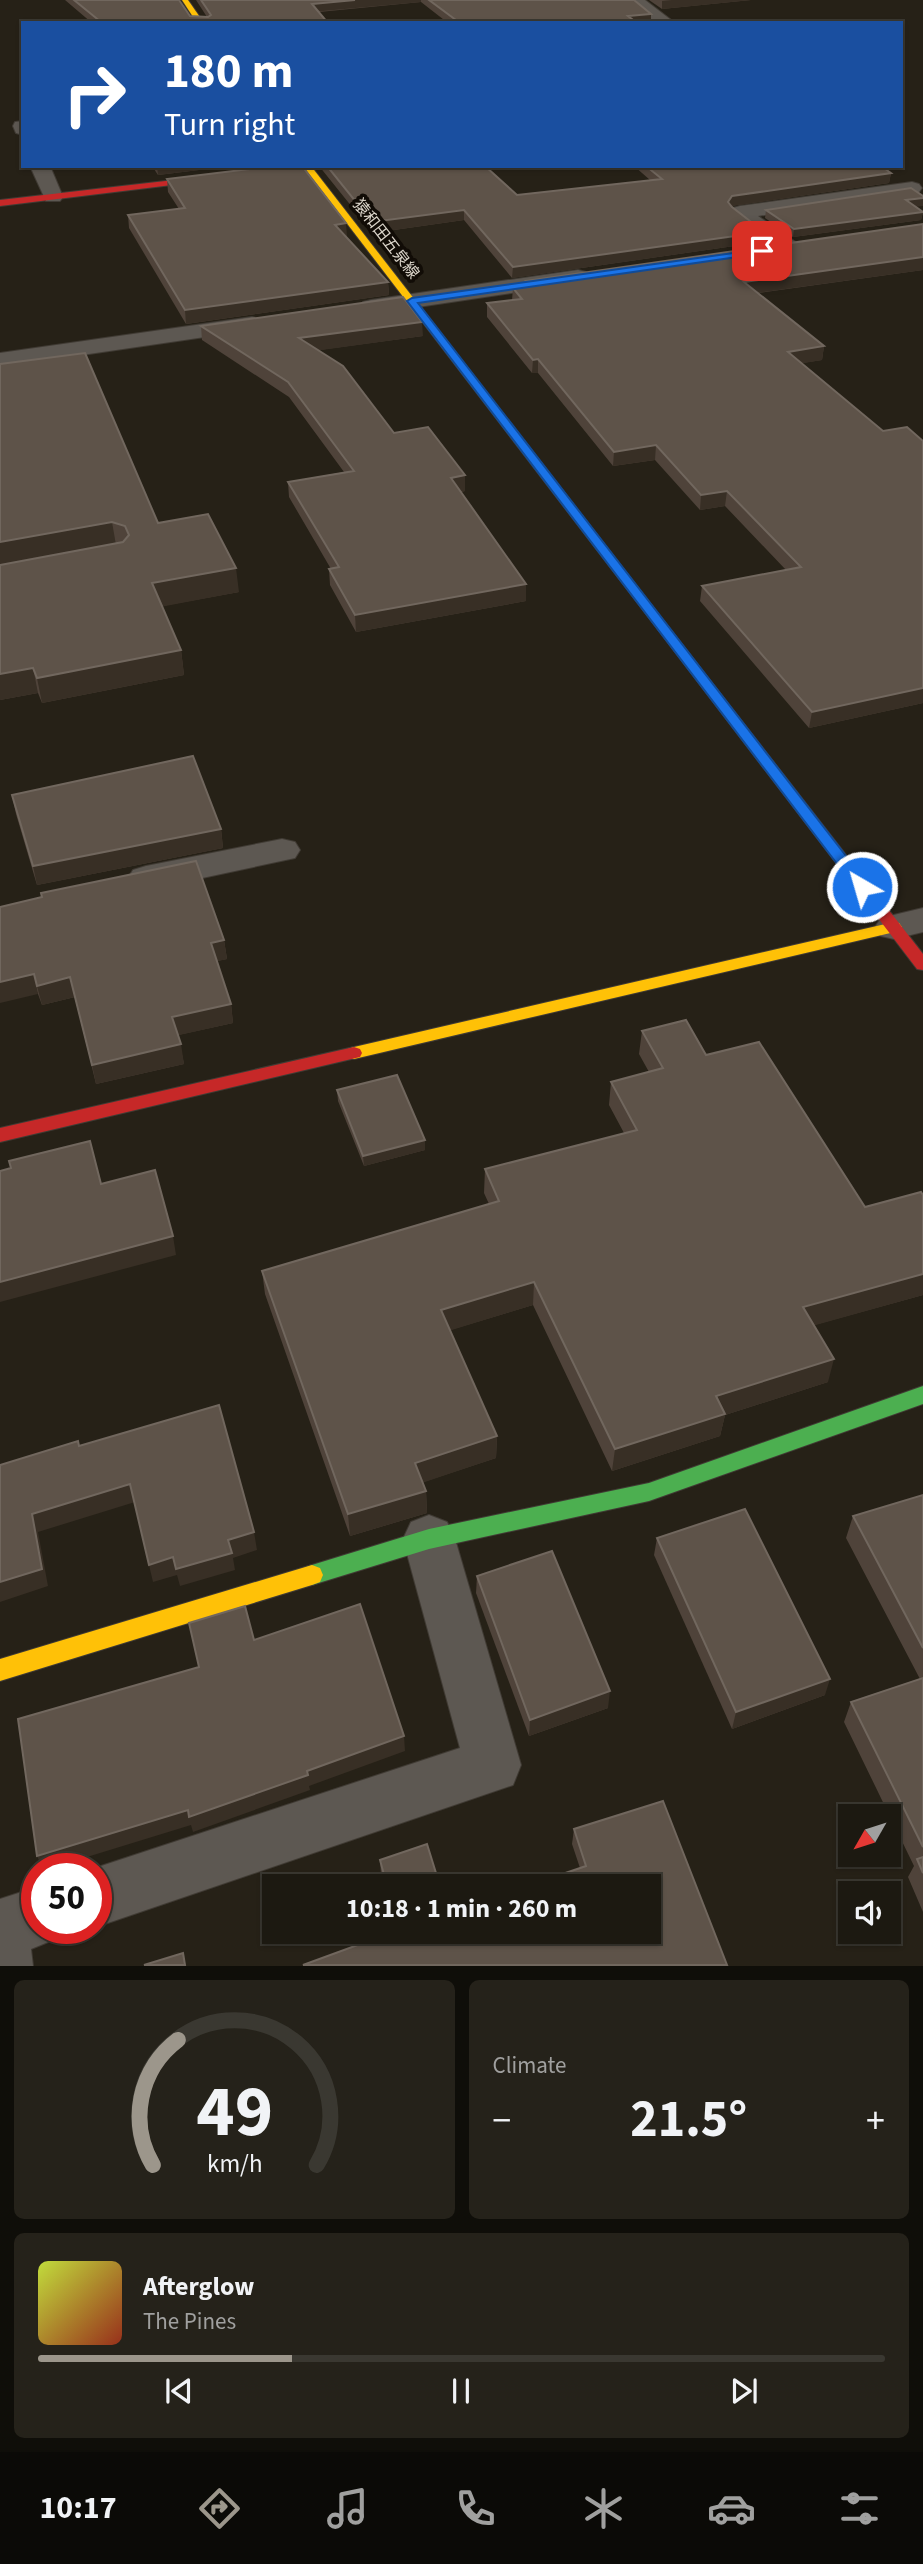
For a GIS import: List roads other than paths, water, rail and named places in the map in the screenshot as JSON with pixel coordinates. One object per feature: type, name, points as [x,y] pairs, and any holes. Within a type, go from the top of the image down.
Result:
[{"type":"main road","points":[[185,0],[200,21]]},
{"type":"main road","name":"猿和田五泉線","points":[[303,168],[412,301],[766,765],[909,924],[923,965]]},
{"type":"main road","points":[[0,203],[240,174]]},
{"type":"main road","points":[[0,1135],[909,924]]},
{"type":"main road","points":[[0,1670],[429,1539],[649,1492],[923,1395]]},
{"type":"street","points":[[635,0],[664,21]]},
{"type":"street","points":[[41,168],[53,197]]},
{"type":"street","points":[[890,173],[917,192]]},
{"type":"street","points":[[789,248],[740,212],[917,192]]},
{"type":"street","points":[[762,251],[816,244]]},
{"type":"street","points":[[343,310],[600,274]]},
{"type":"street","points":[[0,360],[275,320]]},
{"type":"street","points":[[108,886],[282,850]]},
{"type":"street","points":[[112,1892],[493,1765],[429,1539]]},
{"type":"street","points":[[0,1929],[21,1922]]},
{"type":"street","points":[[0,1940],[2,1965]]}]
